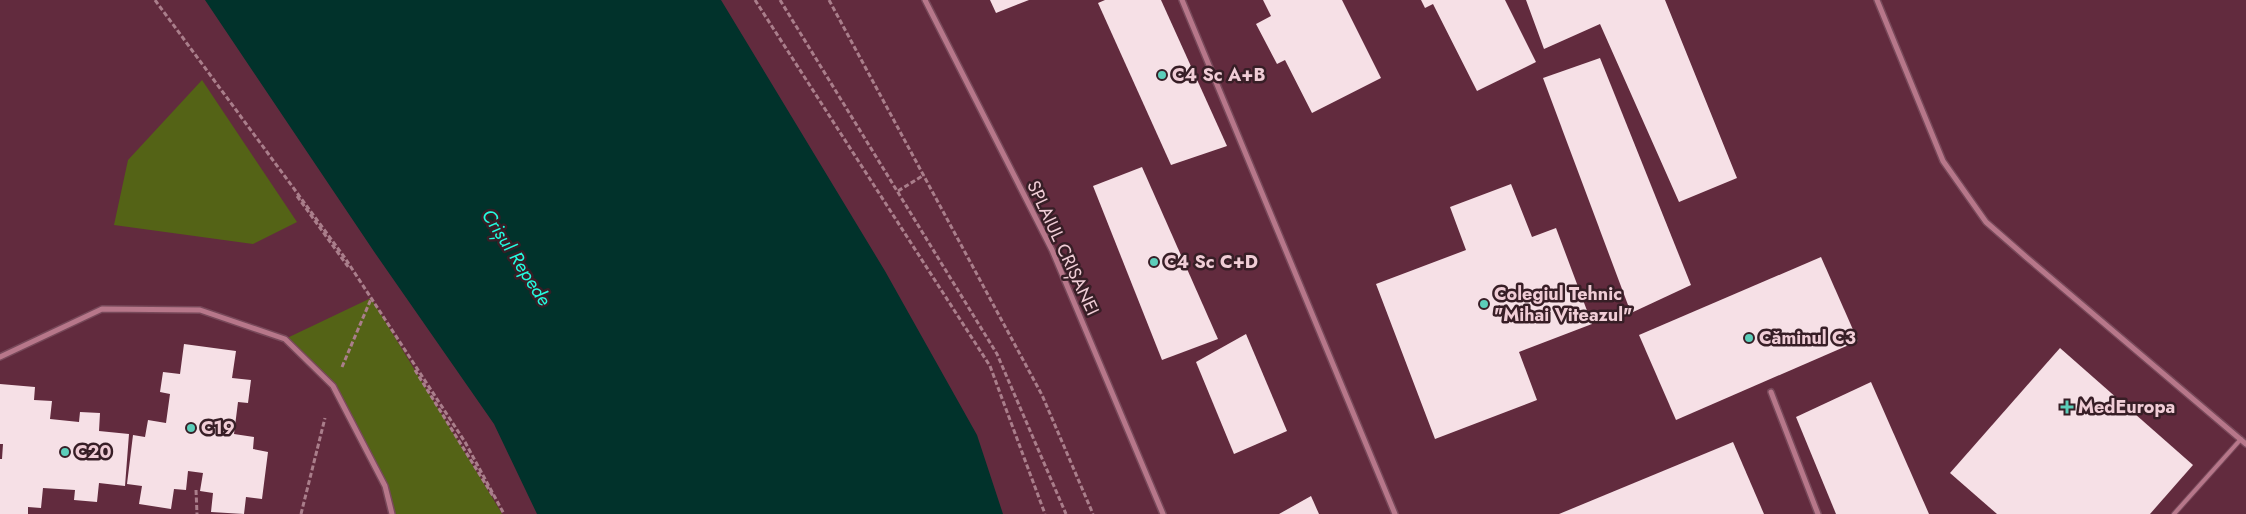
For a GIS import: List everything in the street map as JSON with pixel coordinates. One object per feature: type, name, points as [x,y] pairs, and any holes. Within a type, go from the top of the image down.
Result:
[{"type":"street","name":"SPLAIUL CRIȘANEI","points":[[925,0],[1052,250],[1163,514]]},
{"type":"street","points":[[1182,0],[1394,514]]},
{"type":"street","points":[[1877,0],[1942,161],[1986,222],[2246,444]]},
{"type":"street","points":[[0,357],[102,309],[200,310],[285,339],[333,386],[385,486],[392,514]]},
{"type":"street","points":[[1771,392],[1818,514]]},
{"type":"lane","points":[[2174,514],[2240,439]]},
{"type":"path","points":[[154,0],[371,298],[503,514]]},
{"type":"path","points":[[755,0],[990,366],[1045,514]]},
{"type":"path","points":[[780,0],[997,354],[1066,514]]},
{"type":"path","points":[[829,0],[1042,395],[1092,514]]},
{"type":"path","points":[[898,191],[924,175]]},
{"type":"path","points":[[196,490],[197,514]]},
{"type":"green space","points":[[202,80],[297,222],[253,244],[114,225],[128,160]]},
{"type":"green space","points":[[371,298],[502,514],[392,514],[385,486],[333,386],[285,339]]},
{"type":"water","name":"Crișul Repede","points":[[205,0],[721,0],[885,271],[977,435],[1003,514],[537,514],[494,424],[375,253]]},
{"type":"building","points":[[990,0],[1029,0],[996,13]]},
{"type":"building","name":"C4 Sc A+B","points":[[1105,0],[1161,0],[1227,146],[1171,165],[1098,3]]},
{"type":"building","points":[[1263,0],[1342,0],[1381,78],[1312,113],[1285,60],[1277,64],[1256,24],[1271,16]]},
{"type":"building","points":[[1421,0],[1505,0],[1536,62],[1477,91],[1433,4],[1425,8]]},
{"type":"building","points":[[1526,0],[1665,0],[1737,178],[1679,202],[1600,24],[1544,49]]},
{"type":"building","points":[[1600,58],[1691,285],[1631,313],[1543,78]]},
{"type":"building","name":"C4 Sc C+D","points":[[1142,167],[1218,339],[1162,360],[1093,186]]},
{"type":"building","name":"Colegiul Tehnic \"Mihai Viteazul\"","points":[[1511,184],[1532,237],[1556,228],[1592,324],[1519,352],[1537,400],[1435,439],[1376,284],[1466,250],[1450,207]]},
{"type":"building","name":"Căminul C3","points":[[1821,257],[1858,341],[1676,420],[1639,335]]},
{"type":"building","points":[[1246,334],[1287,431],[1234,454],[1196,362]]},
{"type":"building","name":"C19","points":[[184,344],[236,351],[232,378],[251,380],[248,403],[238,402],[234,434],[254,437],[253,449],[268,452],[262,499],[246,497],[244,514],[211,512],[213,493],[200,491],[203,473],[188,471],[186,490],[174,489],[171,509],[139,504],[142,486],[127,484],[133,435],[145,437],[148,420],[166,423],[170,394],[160,392],[163,372],[180,374]]},
{"type":"building","name":"MedEuropa","points":[[2060,348],[2193,465],[2150,514],[1997,514],[1950,473]]},
{"type":"building","points":[[1871,382],[1929,514],[1836,514],[1796,417]]},
{"type":"building","name":"C20","points":[[0,384],[35,387],[34,400],[52,401],[50,419],[79,422],[80,412],[100,413],[99,431],[129,434],[125,486],[99,483],[97,502],[74,500],[75,490],[43,488],[41,508],[28,507],[28,514],[0,514],[0,459],[2,459],[3,444],[0,444]]},
{"type":"building","points":[[1733,442],[1764,514],[1559,514]]},
{"type":"building","points":[[1311,496],[1319,514],[1279,514]]},
{"type":"place","name":"C4 Sc A+B","points":[[1162,75]]},
{"type":"place","name":"C4 Sc C+D","points":[[1154,262]]},
{"type":"place","name":"Colegiul Tehnic \"Mihai Viteazul\"","points":[[1484,304]]},
{"type":"place","name":"Căminul C3","points":[[1749,338]]},
{"type":"place","name":"MedEuropa","points":[[2067,407]]},
{"type":"place","name":"C19","points":[[191,428]]},
{"type":"place","name":"C20","points":[[65,452]]}]
